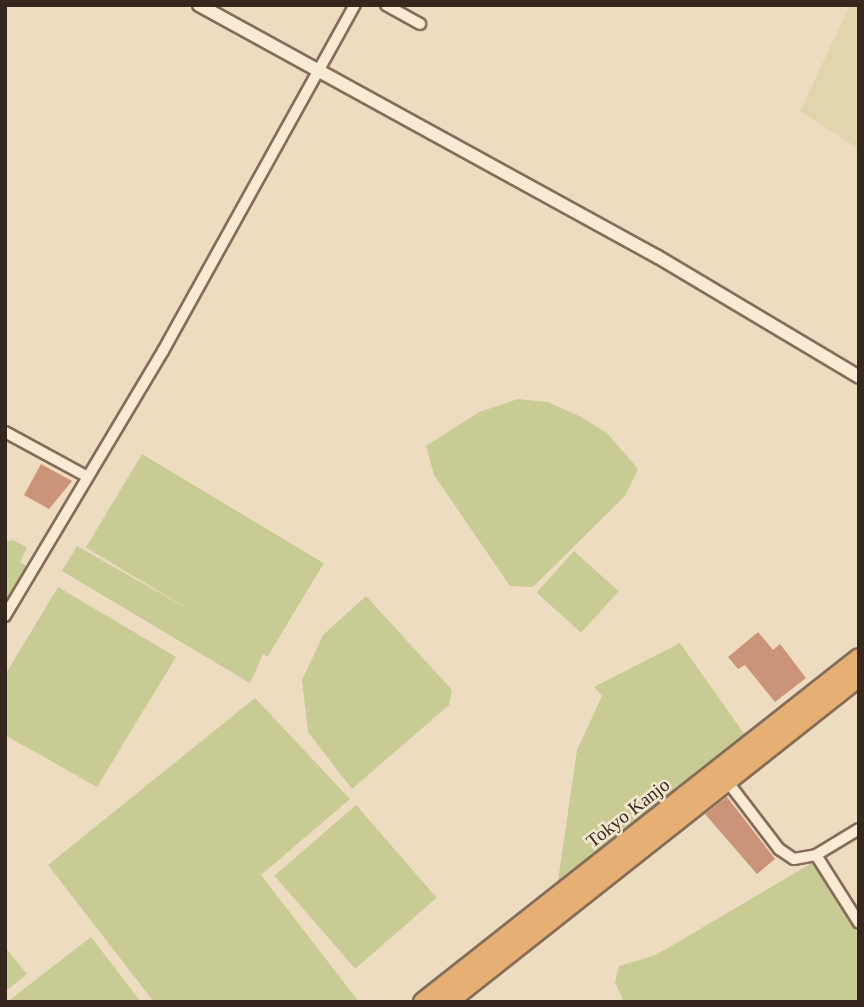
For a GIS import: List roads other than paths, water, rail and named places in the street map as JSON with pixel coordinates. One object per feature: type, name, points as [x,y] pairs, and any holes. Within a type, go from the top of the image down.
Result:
[{"type":"highway","name":"Tokyo Kanjo","points":[[444,998],[859,658]]},
{"type":"highway","name":"Tokyo Kanjo","points":[[423,1002],[444,998],[859,677]]},
{"type":"street","points":[[199,5],[321,69],[859,377]]},
{"type":"street","points":[[5,616],[88,477],[355,5]]},
{"type":"street","points":[[386,5],[419,24]]},
{"type":"street","points":[[5,432],[88,477]]},
{"type":"street","points":[[727,781],[779,849],[794,859],[816,855],[859,829]]},
{"type":"street","points":[[816,855],[859,923]]}]
